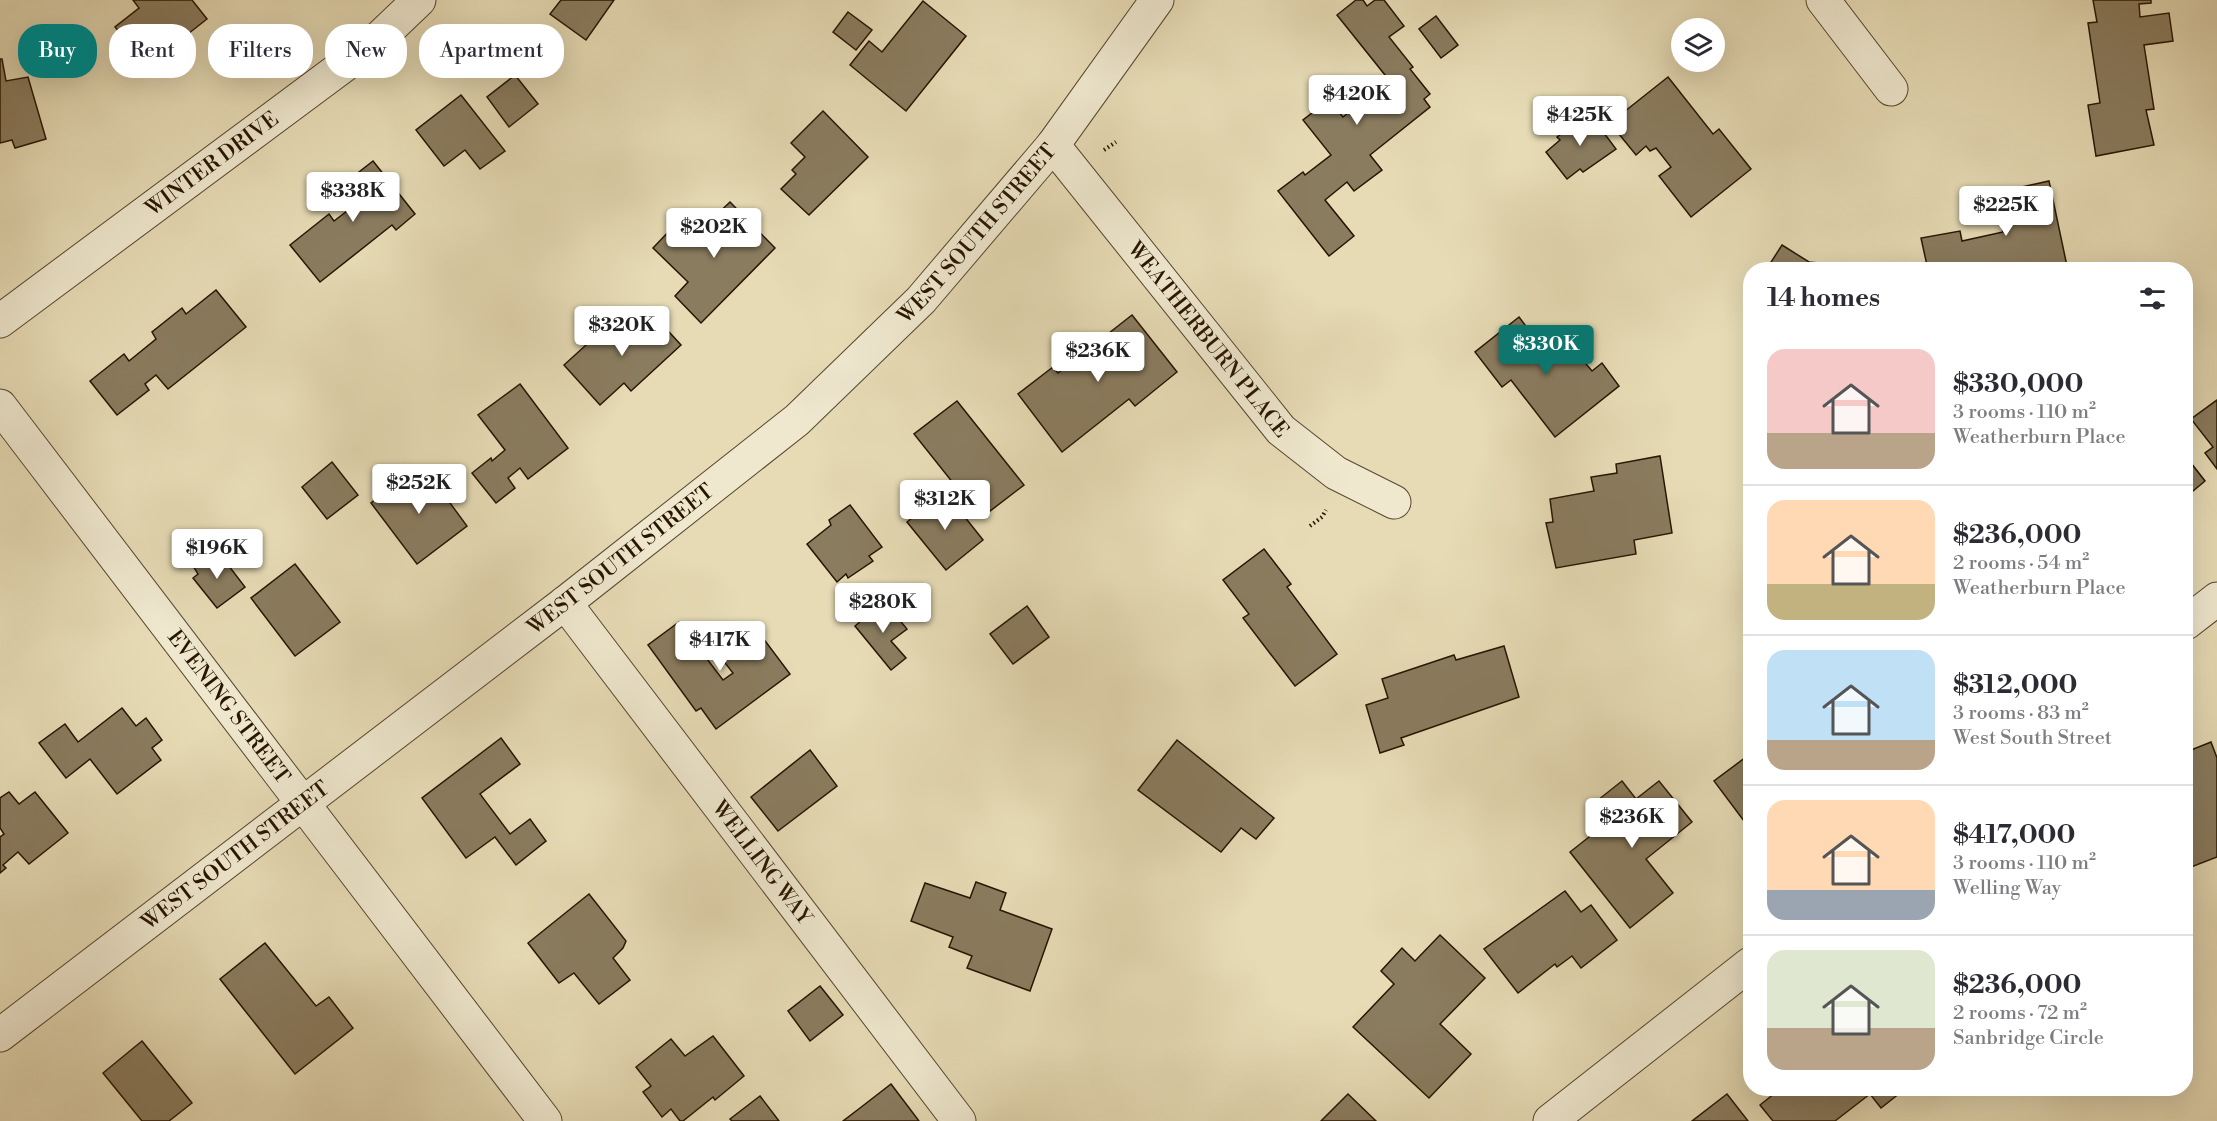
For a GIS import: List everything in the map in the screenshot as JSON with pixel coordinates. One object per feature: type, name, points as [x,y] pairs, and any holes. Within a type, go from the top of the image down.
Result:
[{"type":"street","name":"WINTER DRIVE","points":[[0,321],[374,43],[419,0]]},
{"type":"street","name":"WEST SOUTH STREET","points":[[0,1035],[565,603],[797,420],[921,300],[1053,145],[1157,0]]},
{"type":"street","points":[[1823,0],[1891,89]]},
{"type":"street","name":"WEATHERBURN PLACE","points":[[1053,145],[1281,430],[1336,473],[1394,502]]},
{"type":"street","name":"EVENING STREET","points":[[0,406],[545,1121]]},
{"type":"street","points":[[2193,617],[2217,598]]},
{"type":"street","name":"WELLING WAY","points":[[565,603],[959,1121]]},
{"type":"street","points":[[1550,1121],[1743,969]]},
{"type":"path","points":[[1103,151],[1116,142]]},
{"type":"path","points":[[1310,526],[1322,517]]},
{"type":"building","points":[[133,0],[192,0],[207,19],[196,28],[196,24],[119,24],[139,8]]},
{"type":"building","points":[[561,0],[614,0],[586,40],[550,14]]},
{"type":"building","points":[[1356,0],[1363,0],[1367,6],[1375,0],[1384,0],[1404,26],[1389,37],[1413,67],[1410,69],[1430,94],[1424,99],[1430,107],[1370,155],[1382,170],[1354,191],[1347,182],[1325,200],[1354,236],[1329,256],[1278,191],[1303,172],[1305,175],[1331,155],[1303,120],[1329,100],[1343,117],[1389,80],[1337,15]]},
{"type":"building","points":[[2093,0],[2151,0],[2151,3],[2139,4],[2140,17],[2169,13],[2173,41],[2144,45],[2154,109],[2146,110],[2154,145],[2096,156],[2088,105],[2100,103],[2088,23],[2097,22]]},
{"type":"building","points":[[923,1],[966,36],[906,111],[850,65],[869,41],[882,52]]},
{"type":"building","points":[[848,12],[872,30],[856,50],[833,32]]},
{"type":"building","points":[[1436,16],[1458,45],[1441,58],[1419,29]]},
{"type":"building","points":[[0,59],[2,59],[6,81],[28,78],[46,139],[15,148],[12,140],[0,143]]},
{"type":"building","points":[[1668,77],[1713,134],[1719,129],[1751,169],[1691,217],[1659,176],[1671,167],[1656,148],[1650,151],[1646,146],[1636,155],[1610,123]]},
{"type":"building","points":[[511,78],[517,78],[538,104],[509,127],[487,97]]},
{"type":"building","points":[[461,95],[505,151],[480,169],[465,150],[444,166],[416,130]]},
{"type":"building","points":[[823,111],[868,157],[809,215],[781,189],[796,174],[792,170],[805,157],[791,143]]},
{"type":"building","points":[[1589,113],[1616,149],[1583,172],[1580,169],[1567,179],[1546,152],[1560,140],[1557,137]]},
{"type":"building","points":[[373,161],[415,214],[396,230],[392,225],[320,282],[290,245],[329,214],[334,221],[347,211],[341,204],[348,198],[340,187]]},
{"type":"building","points":[[2049,181],[2066,262],[1926,262],[1921,238],[1960,231],[1962,241],[2003,232],[1994,193]]},
{"type":"building","points":[[730,202],[775,248],[701,323],[675,296],[688,282],[653,248],[673,227],[688,242]]},
{"type":"building","points":[[1782,245],[1809,262],[1771,262]]},
{"type":"building","points":[[216,290],[246,327],[168,389],[156,375],[145,384],[149,390],[117,415],[90,381],[124,354],[129,361],[156,339],[152,332],[182,308],[186,314]]},
{"type":"building","points":[[648,309],[681,345],[631,391],[624,383],[600,405],[564,365],[607,326],[617,337]]},
{"type":"building","points":[[1132,315],[1177,372],[1135,406],[1129,399],[1062,452],[1018,394],[1053,367],[1058,373]]},
{"type":"building","points":[[1519,317],[1546,353],[1565,339],[1592,371],[1602,363],[1619,386],[1555,437],[1511,380],[1502,387],[1475,352]]},
{"type":"building","points":[[520,384],[568,448],[528,479],[520,468],[508,478],[515,488],[496,503],[472,473],[505,450],[478,415]]},
{"type":"building","points":[[2217,400],[2217,469],[2205,453],[2213,447],[2193,422],[2193,418]]},
{"type":"building","points":[[957,401],[1024,485],[981,518],[914,434]]},
{"type":"building","points":[[1660,456],[1672,533],[1634,540],[1636,554],[1556,568],[1546,523],[1553,522],[1550,499],[1594,491],[1591,477],[1617,473],[1616,464]]},
{"type":"building","points":[[332,462],[358,495],[327,519],[302,487]]},
{"type":"building","points":[[2193,466],[2205,481],[2193,491]]},
{"type":"building","points":[[418,468],[429,483],[433,480],[467,526],[417,564],[371,503]]},
{"type":"building","points":[[945,492],[983,540],[946,570],[907,522]]},
{"type":"building","points":[[850,505],[882,547],[869,556],[873,561],[848,578],[846,574],[837,582],[807,544],[831,525],[829,520]]},
{"type":"building","points":[[1264,549],[1291,584],[1287,587],[1337,654],[1295,686],[1243,618],[1249,614],[1223,580]]},
{"type":"building","points":[[211,552],[217,560],[222,557],[245,587],[217,608],[193,578],[198,574],[193,566]]},
{"type":"building","points":[[295,564],[340,622],[295,656],[251,598]]},
{"type":"building","points":[[884,601],[907,629],[891,641],[906,658],[891,670],[855,626]]},
{"type":"building","points":[[1027,606],[1049,637],[1013,664],[990,634]]},
{"type":"building","points":[[679,622],[723,680],[733,673],[718,654],[754,626],[790,674],[716,729],[701,708],[696,711],[648,645]]},
{"type":"building","points":[[1504,646],[1519,697],[1401,738],[1404,745],[1380,753],[1366,705],[1388,698],[1382,679],[1454,655],[1456,660]]},
{"type":"building","points":[[122,708],[136,726],[146,718],[162,740],[152,748],[161,760],[117,794],[90,759],[66,778],[39,743],[65,724],[78,742]]},
{"type":"building","points":[[501,738],[520,764],[480,794],[510,834],[530,819],[546,841],[516,865],[495,837],[466,858],[422,798]]},
{"type":"building","points":[[1177,740],[1274,818],[1256,839],[1241,828],[1221,852],[1138,790]]},
{"type":"building","points":[[2211,742],[2217,758],[2217,857],[2193,866],[2193,749]]},
{"type":"building","points":[[810,750],[837,786],[778,831],[751,797]]},
{"type":"building","points":[[1743,759],[1743,820],[1714,781]]},
{"type":"building","points":[[1622,781],[1636,799],[1659,781],[1692,822],[1646,859],[1673,893],[1630,928],[1570,852],[1608,822],[1610,825],[1615,821],[1598,800]]},
{"type":"building","points":[[9,792],[19,804],[35,792],[68,833],[29,864],[18,852],[3,865],[6,868],[0,873],[0,837],[4,834],[0,828],[0,798]]},
{"type":"building","points":[[976,882],[1006,893],[1000,910],[1052,929],[1030,991],[967,968],[972,956],[949,947],[953,937],[911,921],[925,883],[970,898]]},
{"type":"building","points":[[1565,891],[1581,912],[1591,905],[1617,940],[1581,968],[1572,956],[1557,967],[1555,964],[1518,993],[1484,949]]},
{"type":"building","points":[[589,894],[626,941],[623,948],[613,958],[630,980],[599,1004],[574,973],[559,983],[528,943]]},
{"type":"building","points":[[1440,935],[1485,978],[1440,1024],[1471,1054],[1429,1098],[1353,1027],[1394,984],[1381,971],[1402,948],[1415,961]]},
{"type":"building","points":[[265,943],[316,1006],[329,997],[353,1028],[295,1074],[220,979]]},
{"type":"building","points":[[820,986],[843,1015],[810,1041],[788,1011]]},
{"type":"building","points":[[713,1036],[744,1076],[715,1100],[713,1097],[683,1121],[680,1121],[671,1109],[662,1117],[643,1092],[651,1086],[636,1067],[671,1039],[685,1056]]},
{"type":"building","points":[[142,1041],[192,1103],[169,1121],[142,1121],[103,1073]]},
{"type":"building","points":[[891,1084],[919,1121],[843,1121],[860,1108]]},
{"type":"building","points":[[1348,1094],[1376,1121],[1321,1121]]},
{"type":"building","points":[[1727,1094],[1748,1121],[1692,1121]]},
{"type":"building","points":[[760,1096],[779,1121],[732,1121],[730,1119]]},
{"type":"building","points":[[1771,1096],[1867,1096],[1835,1121],[1773,1121],[1760,1105]]},
{"type":"building","points":[[1872,1096],[1896,1096],[1881,1108]]}]
